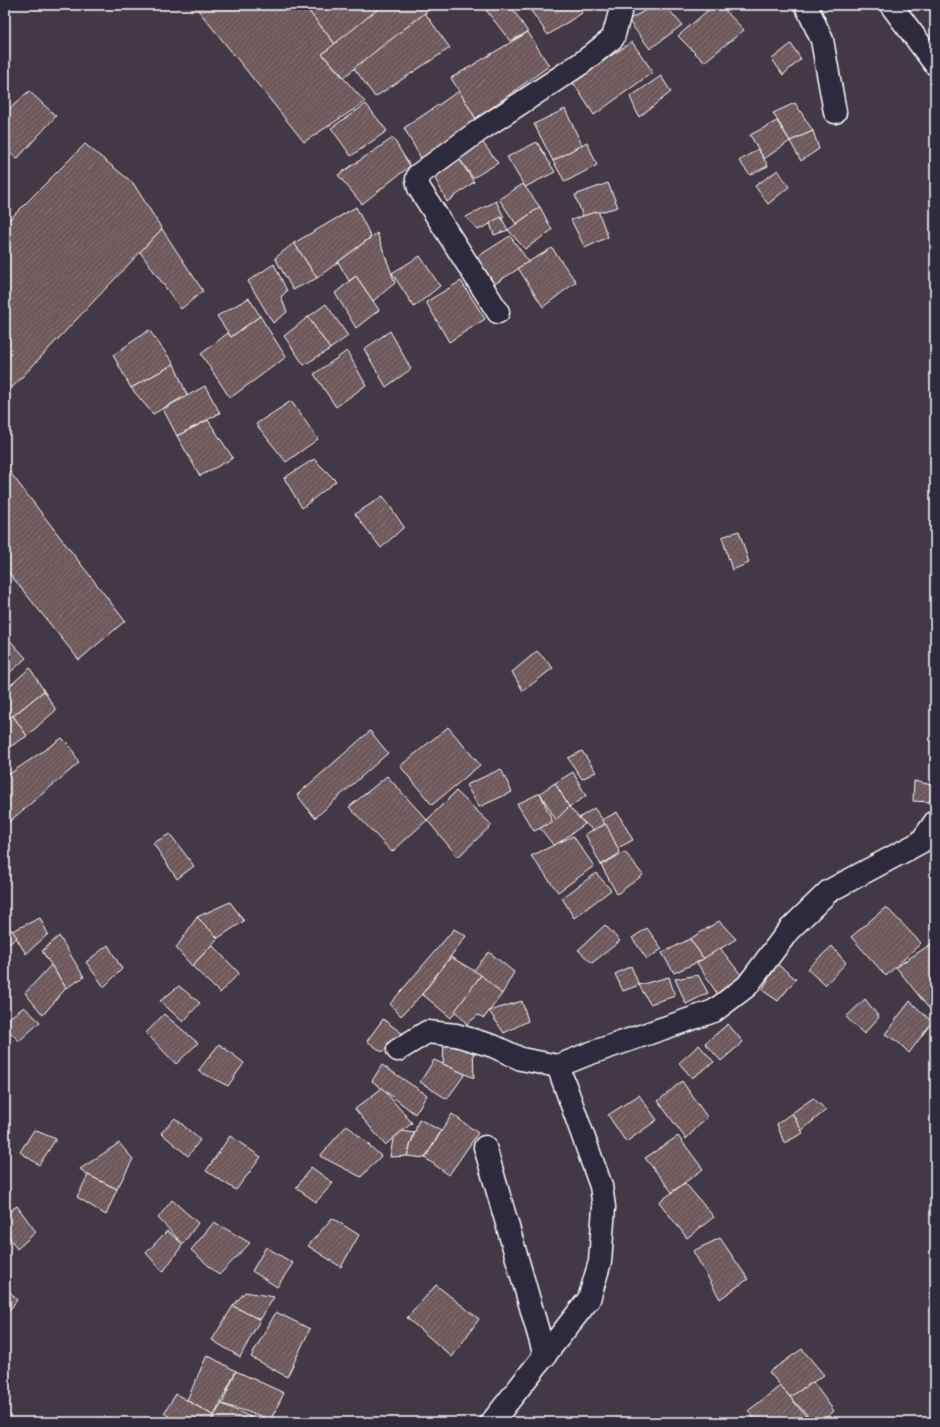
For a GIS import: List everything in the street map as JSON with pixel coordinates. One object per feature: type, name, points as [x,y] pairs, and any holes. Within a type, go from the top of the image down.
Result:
[{"type":"street","points":[[498,312],[419,188],[417,179],[418,175],[480,130],[583,62],[613,38],[622,5]]},
{"type":"street","points":[[806,5],[822,40],[835,112]]},
{"type":"street","points":[[891,5],[935,64]]},
{"type":"street","points":[[398,1050],[427,1032],[456,1035],[493,1046],[521,1059],[558,1066],[588,1054],[714,1011],[747,986],[789,930],[829,891],[921,842],[935,822]]},
{"type":"street","points":[[492,1422],[589,1299],[600,1262],[604,1207],[601,1186],[558,1066]]},
{"type":"street","points":[[485,1147],[545,1356]]},
{"type":"building","points":[[194,5],[304,5],[335,44],[322,54],[365,102],[304,142]]},
{"type":"building","points":[[304,5],[385,5],[336,45]]},
{"type":"building","points":[[383,5],[435,5],[344,77],[322,54]]},
{"type":"building","points":[[482,5],[510,5],[528,32],[510,41]]},
{"type":"building","points":[[527,5],[577,5],[582,13],[548,35]]},
{"type":"building","points":[[655,5],[665,5],[682,25],[650,49],[628,20]]},
{"type":"building","points":[[714,5],[720,5],[744,30],[704,62],[678,36]]},
{"type":"building","points":[[425,13],[450,48],[375,97],[354,68]]},
{"type":"building","points":[[528,32],[549,66],[476,119],[451,78]]},
{"type":"building","points":[[632,42],[653,72],[594,115],[572,81]]},
{"type":"building","points":[[791,44],[801,59],[783,75],[772,59]]},
{"type":"building","points":[[661,76],[671,92],[639,117],[630,97]]},
{"type":"building","points":[[29,91],[56,116],[17,159],[5,148],[5,113]]},
{"type":"building","points":[[459,91],[476,119],[422,160],[404,128]]},
{"type":"building","points":[[795,103],[813,131],[790,141],[773,113]]},
{"type":"building","points":[[366,104],[387,131],[351,156],[331,128]]},
{"type":"building","points":[[565,109],[582,145],[553,161],[534,124]]},
{"type":"building","points":[[777,121],[790,141],[764,159],[750,135]]},
{"type":"building","points":[[813,131],[819,149],[801,161],[790,141]]},
{"type":"building","points":[[393,138],[410,166],[362,204],[338,175]]},
{"type":"building","points":[[480,139],[498,163],[473,178],[456,154]]},
{"type":"building","points":[[537,142],[555,172],[525,187],[507,157]]},
{"type":"building","points":[[587,142],[597,165],[565,182],[553,161]]},
{"type":"building","points":[[85,144],[133,183],[162,229],[5,395],[5,224]]},
{"type":"building","points":[[758,149],[768,166],[750,175],[739,161]]},
{"type":"building","points":[[456,154],[474,182],[447,202],[433,174]]},
{"type":"building","points":[[778,170],[789,187],[768,204],[755,186]]},
{"type":"building","points":[[608,183],[618,207],[583,217],[575,195]]},
{"type":"building","points":[[523,184],[540,207],[516,224],[499,199]]},
{"type":"building","points":[[496,201],[504,217],[478,230],[466,217]]},
{"type":"building","points":[[356,207],[371,237],[317,278],[294,243]]},
{"type":"building","points":[[540,207],[552,230],[525,249],[508,230]]},
{"type":"building","points":[[598,211],[608,237],[585,248],[571,220]]},
{"type":"building","points":[[501,217],[508,230],[494,235],[490,223]]},
{"type":"building","points":[[162,229],[203,291],[181,309],[140,252]]},
{"type":"building","points":[[377,233],[395,283],[373,301],[356,276],[349,281],[338,262]]},
{"type":"building","points":[[510,236],[529,262],[488,288],[469,262]]},
{"type":"building","points":[[294,243],[317,278],[293,290],[275,258]]},
{"type":"building","points":[[552,248],[576,282],[543,307],[518,268]]},
{"type":"building","points":[[420,256],[440,286],[414,307],[392,273]]},
{"type":"building","points":[[274,264],[287,291],[281,297],[287,312],[273,323],[248,281]]},
{"type":"building","points":[[356,276],[379,310],[356,328],[335,293]]},
{"type":"building","points":[[461,281],[485,319],[449,342],[426,302]]},
{"type":"building","points":[[249,298],[260,316],[231,337],[217,316]]},
{"type":"building","points":[[326,304],[348,336],[330,349],[308,317]]},
{"type":"building","points":[[260,316],[286,357],[230,398],[201,354],[228,333],[231,337]]},
{"type":"building","points":[[308,317],[330,349],[304,365],[284,336]]},
{"type":"building","points":[[149,330],[174,364],[131,388],[113,355]]},
{"type":"building","points":[[390,331],[411,369],[386,387],[364,349]]},
{"type":"building","points":[[347,351],[366,385],[336,407],[314,374]]},
{"type":"building","points":[[174,364],[187,395],[153,414],[131,388]]},
{"type":"building","points":[[205,386],[220,413],[177,436],[163,409]]},
{"type":"building","points":[[291,401],[318,439],[286,462],[256,424]]},
{"type":"building","points":[[208,420],[233,458],[200,476],[177,436]]},
{"type":"building","points":[[314,459],[336,481],[302,508],[284,478]]},
{"type":"building","points":[[5,466],[125,621],[79,660],[5,568]]},
{"type":"building","points":[[383,496],[404,527],[381,548],[355,514]]},
{"type":"building","points":[[739,531],[749,563],[732,570],[722,537]]},
{"type":"building","points":[[5,635],[26,658],[5,677]]},
{"type":"building","points":[[537,651],[553,668],[523,691],[512,672]]},
{"type":"building","points":[[30,668],[44,691],[5,722],[5,690]]},
{"type":"building","points":[[44,691],[56,710],[27,736],[13,716]]},
{"type":"building","points":[[13,716],[27,736],[5,750],[5,722]]},
{"type":"building","points":[[448,727],[480,765],[432,805],[400,766]]},
{"type":"building","points":[[370,731],[388,753],[315,818],[297,795]]},
{"type":"building","points":[[62,738],[71,747],[79,763],[5,825],[5,777]]},
{"type":"building","points":[[582,751],[596,772],[582,779],[568,758]]},
{"type":"building","points":[[501,769],[512,792],[479,807],[466,785]]},
{"type":"building","points":[[573,772],[586,796],[569,807],[555,783]]},
{"type":"building","points":[[387,776],[427,820],[392,852],[349,807]]},
{"type":"building","points":[[914,781],[932,785],[930,802],[913,801]]},
{"type":"building","points":[[555,783],[569,807],[556,820],[540,793]]},
{"type":"building","points":[[456,791],[492,825],[458,857],[427,820]]},
{"type":"building","points":[[540,793],[553,823],[534,831],[517,804]]},
{"type":"building","points":[[569,807],[585,824],[554,846],[540,828],[556,820]]},
{"type":"building","points":[[594,808],[606,824],[593,830],[579,818]]},
{"type":"building","points":[[617,812],[633,840],[618,848],[602,820]]},
{"type":"building","points":[[606,824],[620,853],[601,865],[585,834]]},
{"type":"building","points":[[170,834],[194,866],[177,879],[153,843]]},
{"type":"building","points":[[573,836],[594,866],[558,892],[531,856]]},
{"type":"building","points":[[625,852],[643,875],[617,894],[601,865]]},
{"type":"building","points":[[596,873],[611,890],[574,918],[562,898]]},
{"type":"building","points":[[230,902],[244,921],[218,938],[197,917]]},
{"type":"building","points":[[886,907],[921,943],[886,976],[851,937]]},
{"type":"building","points":[[197,917],[218,938],[192,966],[176,948]]},
{"type":"building","points":[[40,918],[48,934],[26,954],[12,931]]},
{"type":"building","points":[[719,921],[736,939],[704,959],[690,939]]},
{"type":"building","points":[[5,922],[17,937],[5,948]]},
{"type":"building","points":[[605,925],[620,941],[592,963],[578,950]]},
{"type":"building","points":[[647,928],[662,949],[647,959],[632,938]]},
{"type":"building","points":[[454,929],[466,936],[422,994],[401,1016],[390,1004]]},
{"type":"building","points":[[59,936],[84,977],[66,988],[42,951]]},
{"type":"building","points":[[690,939],[704,959],[674,973],[662,953]]},
{"type":"building","points":[[931,944],[935,948],[935,1007],[931,1011],[896,967]]},
{"type":"building","points":[[108,945],[122,969],[104,987],[86,962]]},
{"type":"building","points":[[212,945],[239,973],[220,993],[192,966]]},
{"type":"building","points":[[832,946],[846,963],[825,985],[807,969]]},
{"type":"building","points":[[720,948],[746,981],[722,1001],[697,963]]},
{"type":"building","points":[[489,952],[514,972],[502,994],[473,971]]},
{"type":"building","points":[[451,957],[481,975],[451,1018],[422,994]]},
{"type":"building","points":[[777,964],[796,979],[778,1001],[762,990]]},
{"type":"building","points":[[51,965],[66,988],[43,1015],[25,993]]},
{"type":"building","points":[[631,966],[639,985],[623,991],[615,974]]},
{"type":"building","points":[[481,975],[502,994],[484,1018],[478,1015],[467,1024],[455,1011]]},
{"type":"building","points":[[698,975],[708,993],[686,1004],[675,979]]},
{"type":"building","points":[[669,977],[675,996],[650,1004],[639,985]]},
{"type":"building","points":[[179,986],[200,1003],[183,1022],[160,1001]]},
{"type":"building","points":[[865,999],[879,1017],[864,1034],[846,1017]]},
{"type":"building","points":[[522,1001],[528,1021],[504,1033],[489,1011]]},
{"type":"building","points":[[910,1001],[932,1022],[909,1053],[898,1042],[885,1034]]},
{"type":"building","points":[[24,1007],[40,1022],[19,1041],[5,1027],[5,1021]]},
{"type":"building","points":[[164,1014],[198,1043],[176,1064],[146,1033]]},
{"type":"building","points":[[383,1019],[403,1034],[382,1052],[367,1041]]},
{"type":"building","points":[[728,1024],[743,1042],[721,1061],[705,1043]]},
{"type":"building","points":[[444,1041],[473,1043],[474,1078],[443,1064]]},
{"type":"building","points":[[219,1044],[244,1063],[228,1086],[198,1071]]},
{"type":"building","points":[[699,1045],[714,1062],[692,1078],[679,1063]]},
{"type":"building","points":[[434,1060],[465,1074],[447,1099],[420,1082]]},
{"type":"building","points":[[382,1065],[427,1095],[415,1114],[372,1081]]},
{"type":"building","points":[[682,1081],[707,1117],[686,1139],[658,1101]]},
{"type":"building","points":[[382,1088],[412,1123],[385,1145],[355,1109]]},
{"type":"building","points":[[639,1095],[657,1120],[626,1142],[608,1115]]},
{"type":"building","points":[[813,1098],[826,1110],[801,1131],[792,1113]]},
{"type":"building","points":[[792,1113],[803,1133],[784,1143],[777,1124]]},
{"type":"building","points":[[452,1114],[478,1133],[449,1175],[425,1158]]},
{"type":"building","points":[[175,1118],[200,1140],[188,1156],[161,1133]]},
{"type":"building","points":[[419,1119],[441,1131],[425,1158],[407,1156]]},
{"type":"building","points":[[347,1125],[381,1156],[361,1177],[320,1156]]},
{"type":"building","points":[[34,1130],[56,1139],[39,1165],[20,1152]]},
{"type":"building","points":[[402,1131],[414,1133],[407,1156],[390,1157],[393,1139]]},
{"type":"building","points":[[230,1136],[261,1157],[236,1190],[206,1171]]},
{"type":"building","points":[[678,1136],[703,1169],[672,1192],[645,1158]]},
{"type":"building","points":[[119,1143],[133,1159],[117,1189],[88,1175],[80,1169]]},
{"type":"building","points":[[311,1167],[333,1183],[316,1202],[296,1188]]},
{"type":"building","points":[[88,1175],[117,1189],[106,1215],[77,1197]]},
{"type":"building","points":[[685,1183],[714,1217],[687,1238],[659,1202]]},
{"type":"building","points":[[172,1200],[198,1223],[183,1244],[158,1218]]},
{"type":"building","points":[[17,1206],[36,1232],[17,1249],[5,1231],[5,1214]]},
{"type":"building","points":[[332,1218],[359,1235],[341,1267],[308,1246]]},
{"type":"building","points":[[214,1222],[250,1243],[219,1275],[191,1250]]},
{"type":"building","points":[[167,1231],[183,1244],[163,1272],[146,1253]]},
{"type":"building","points":[[720,1238],[748,1279],[720,1299],[693,1251]]},
{"type":"building","points":[[266,1247],[293,1263],[277,1287],[252,1271]]},
{"type":"building","points":[[436,1285],[479,1319],[452,1357],[407,1318]]},
{"type":"building","points":[[5,1286],[17,1300],[5,1316]]},
{"type":"building","points":[[245,1292],[274,1297],[260,1320],[233,1306]]},
{"type":"building","points":[[233,1306],[260,1320],[240,1357],[212,1340]]},
{"type":"building","points":[[276,1312],[310,1329],[287,1377],[251,1357]]},
{"type":"building","points":[[802,1349],[824,1375],[790,1397],[769,1372]]},
{"type":"building","points":[[207,1355],[236,1371],[214,1416],[187,1400]]},
{"type":"building","points":[[236,1371],[284,1393],[271,1419],[222,1404]]},
{"type":"building","points":[[813,1382],[834,1411],[821,1422],[814,1422],[790,1397]]},
{"type":"building","points":[[780,1386],[811,1422],[758,1422],[748,1411]]},
{"type":"building","points":[[176,1394],[214,1416],[210,1422],[177,1422],[164,1413]]},
{"type":"building","points":[[222,1404],[251,1417],[249,1422],[210,1422]]}]
